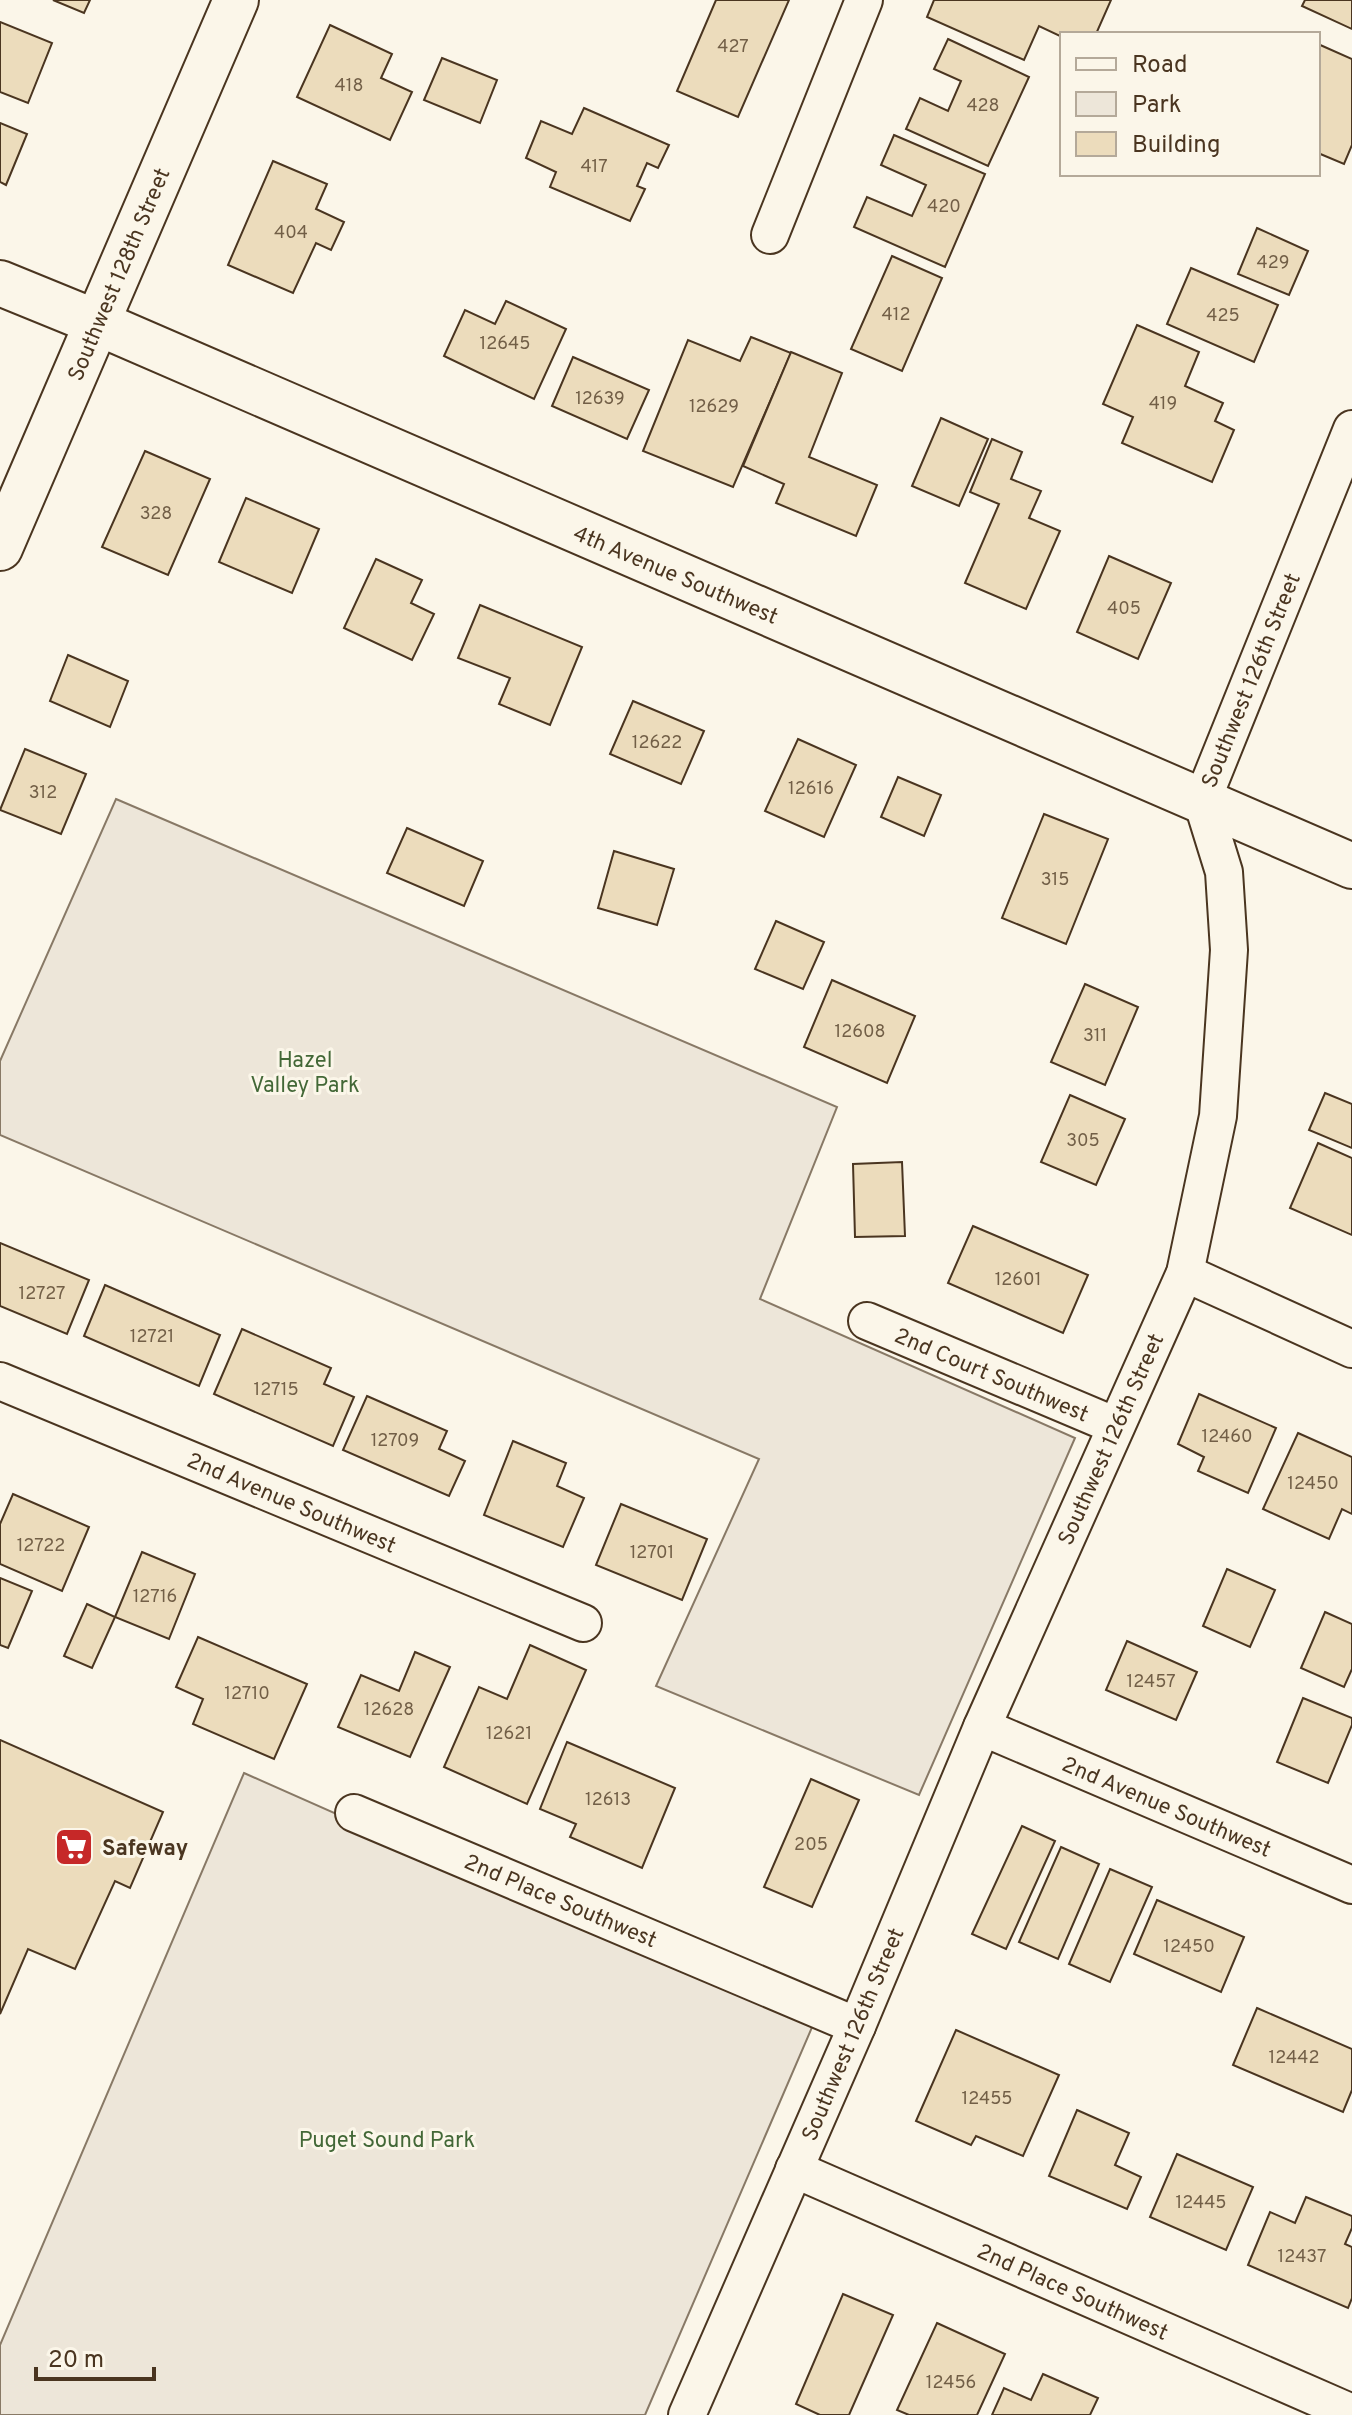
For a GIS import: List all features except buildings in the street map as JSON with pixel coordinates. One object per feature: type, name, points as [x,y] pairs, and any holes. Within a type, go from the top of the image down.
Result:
[{"type":"street","name":"Southwest 128th Street","points":[[0,548],[236,0]]},
{"type":"street","points":[[770,235],[864,0]]},
{"type":"street","name":"4th Avenue Southwest","points":[[0,283],[1352,866]]},
{"type":"street","name":"Southwest 126th Street","points":[[687,2415],[857,2026],[982,1727],[1185,1273],[1218,1116],[1229,950],[1224,872],[1202,801],[1352,429]]},
{"type":"street","points":[[1185,1273],[1352,1349]]},
{"type":"street","name":"2nd Court Southwest","points":[[867,1321],[1116,1426]]},
{"type":"street","name":"2nd Avenue Southwest","points":[[0,1381],[583,1623]]},
{"type":"street","name":"2nd Avenue Southwest","points":[[982,1727],[1352,1885]]},
{"type":"street","name":"2nd Place Southwest","points":[[354,1813],[857,2026]]},
{"type":"street","name":"2nd Place Southwest","points":[[794,2169],[1352,2413]]},
{"type":"green space","name":"Hazel Valley Park","points":[[116,799],[837,1107],[760,1299],[1075,1438],[919,1795],[656,1686],[759,1459],[0,1135],[0,1061]]},
{"type":"green space","name":"Puget Sound Park","points":[[244,1773],[813,2025],[645,2415],[0,2415],[0,2345]]},
{"type":"place","name":"Safeway","points":[[74,1847]]}]
